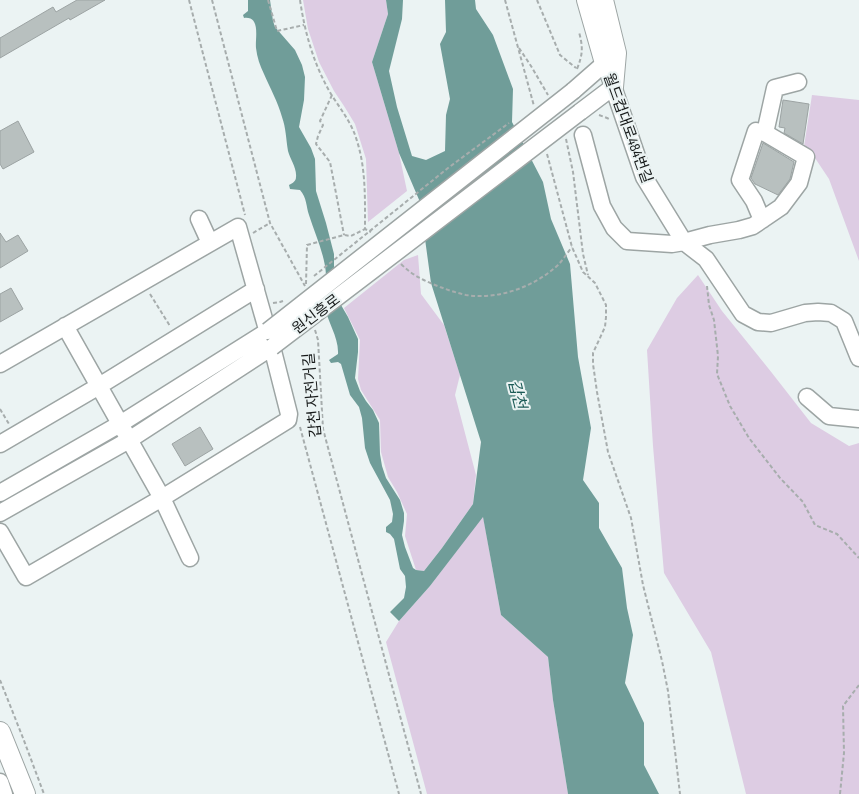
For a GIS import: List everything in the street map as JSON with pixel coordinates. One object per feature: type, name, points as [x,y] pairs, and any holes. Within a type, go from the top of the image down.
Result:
[{"type":"main road","points":[[586,0],[605,63]]},
{"type":"main road","points":[[603,0],[616,53],[613,86]]},
{"type":"main road","points":[[0,732],[25,794]]},
{"type":"street","name":"월드컵대로484번길","points":[[605,63],[644,177],[684,242],[706,259],[743,314],[758,322],[771,323],[805,313],[831,313],[844,320],[859,358]]},
{"type":"street","name":"원신흥로","points":[[0,492],[120,424],[268,331],[605,63]]},
{"type":"street","points":[[766,133],[775,88],[798,82]]},
{"type":"street","name":"원신흥로","points":[[0,513],[129,440],[272,347],[613,86]]},
{"type":"street","points":[[583,135],[602,206],[614,228],[627,241],[672,244],[739,230],[758,223],[781,207],[799,183],[806,157],[766,133],[756,131],[740,180],[754,202],[758,223]]},
{"type":"street","points":[[199,219],[210,243]]},
{"type":"street","points":[[0,364],[238,226],[289,414],[288,420],[162,498],[26,577],[0,532]]},
{"type":"street","points":[[0,444],[99,386],[256,289]]},
{"type":"street","points":[[65,326],[162,498],[190,558]]},
{"type":"street","points":[[807,397],[828,416],[859,419]]},
{"type":"street","points":[[0,782],[4,794]]},
{"type":"path","points":[[189,0],[245,216]]},
{"type":"path","points":[[212,0],[270,223],[306,286],[307,245],[344,235],[352,236],[364,229]]},
{"type":"path","points":[[268,0],[277,31],[304,25]]},
{"type":"path","points":[[300,0],[304,25],[316,66],[332,96],[350,122],[357,141],[364,176],[364,229]]},
{"type":"path","points":[[537,0],[560,55],[577,68],[583,46],[578,28]]},
{"type":"path","points":[[517,46],[552,101]]},
{"type":"path","points":[[546,95],[554,90]]},
{"type":"path","points":[[332,96],[320,121],[323,125],[316,144],[330,162],[344,235]]},
{"type":"path","points":[[531,106],[539,101]]},
{"type":"path","points":[[600,115],[614,123]]},
{"type":"path","points":[[300,287],[448,168],[508,123]]},
{"type":"path","points":[[564,134],[573,172],[583,254],[588,276]]},
{"type":"path","points":[[242,238],[270,223]]},
{"type":"path","points":[[364,229],[372,232]]},
{"type":"path","points":[[398,261],[416,277],[451,291],[466,295],[494,294],[516,290],[531,284],[558,265],[572,247]]},
{"type":"path","points":[[706,259],[709,305],[714,320],[718,356],[717,374],[730,406],[749,438],[780,478],[803,502],[815,524],[837,534],[859,558]]},
{"type":"path","points":[[595,283],[606,305],[605,327],[593,353],[597,392],[608,452],[626,500],[643,585],[662,661],[668,691],[680,794]]},
{"type":"path","points":[[146,287],[173,332]]},
{"type":"path","points":[[270,303],[285,300]]},
{"type":"path","name":"갑천 자전거길","points":[[315,328],[318,340],[324,429],[421,794]]},
{"type":"path","points":[[0,409],[11,428]]},
{"type":"path","points":[[300,427],[399,794]]},
{"type":"path","points":[[0,680],[44,794]]},
{"type":"path","points":[[840,794],[844,753],[843,706],[859,685]]},
{"type":"shaded area","points":[[303,0],[386,0],[388,14],[372,62],[399,153],[407,191],[368,222],[366,159],[355,124],[334,91],[319,62],[308,29]]},
{"type":"shaded area","points":[[812,95],[859,100],[859,261],[829,179],[815,158],[803,153]]},
{"type":"shaded area","points":[[418,255],[421,294],[444,325],[460,375],[455,395],[476,475],[473,504],[424,571],[416,570],[405,536],[407,514],[388,477],[381,452],[380,420],[361,390],[358,379],[360,340],[344,308],[404,260]]},
{"type":"shaded area","points":[[698,275],[722,311],[811,423],[849,446],[859,443],[859,794],[746,794],[711,652],[664,573],[647,350],[677,298]]},
{"type":"shaded area","points":[[483,516],[501,615],[548,657],[568,794],[427,794],[386,642],[399,621],[430,586]]},
{"type":"water","name":"갑천","points":[[248,0],[270,0],[275,27],[295,50],[302,65],[305,77],[304,100],[299,127],[315,159],[316,191],[334,254],[334,278],[337,295],[358,339],[355,378],[360,391],[379,423],[382,466],[386,478],[400,500],[404,513],[402,535],[405,547],[413,568],[424,571],[473,504],[481,442],[431,283],[420,202],[399,153],[372,62],[388,14],[386,0],[403,0],[402,19],[389,71],[397,107],[412,156],[426,160],[445,151],[446,115],[450,99],[440,44],[446,32],[445,0],[475,0],[476,9],[493,35],[513,89],[512,122],[543,182],[551,219],[570,264],[578,357],[591,428],[583,480],[599,503],[599,528],[622,568],[627,608],[633,635],[625,683],[644,723],[644,765],[659,794],[568,794],[548,657],[501,615],[483,517],[430,586],[399,621],[390,612],[404,598],[406,587],[405,576],[400,569],[394,539],[386,532],[386,527],[392,522],[393,514],[390,500],[370,463],[365,448],[359,407],[350,395],[341,364],[338,362],[331,363],[329,360],[338,354],[338,348],[325,306],[326,279],[324,260],[304,196],[300,190],[290,189],[289,185],[294,182],[296,174],[288,151],[280,111],[258,58],[255,24],[253,20],[244,18],[243,15],[248,11]]},
{"type":"building","points":[[77,0],[105,0],[70,20],[69,18],[0,58],[0,38],[53,7],[56,12]]},
{"type":"building","points":[[783,100],[809,104],[803,144],[784,133],[785,128],[779,127]]},
{"type":"building","points":[[18,121],[34,152],[3,169],[0,164],[0,131]]},
{"type":"building","points":[[763,143],[794,162],[790,179],[778,195],[755,184],[751,178]]},
{"type":"building","points":[[0,233],[6,242],[18,235],[28,251],[0,268]]},
{"type":"building","points":[[11,288],[23,309],[0,322],[0,294]]},
{"type":"building","points":[[200,427],[213,449],[185,466],[172,444]]}]
